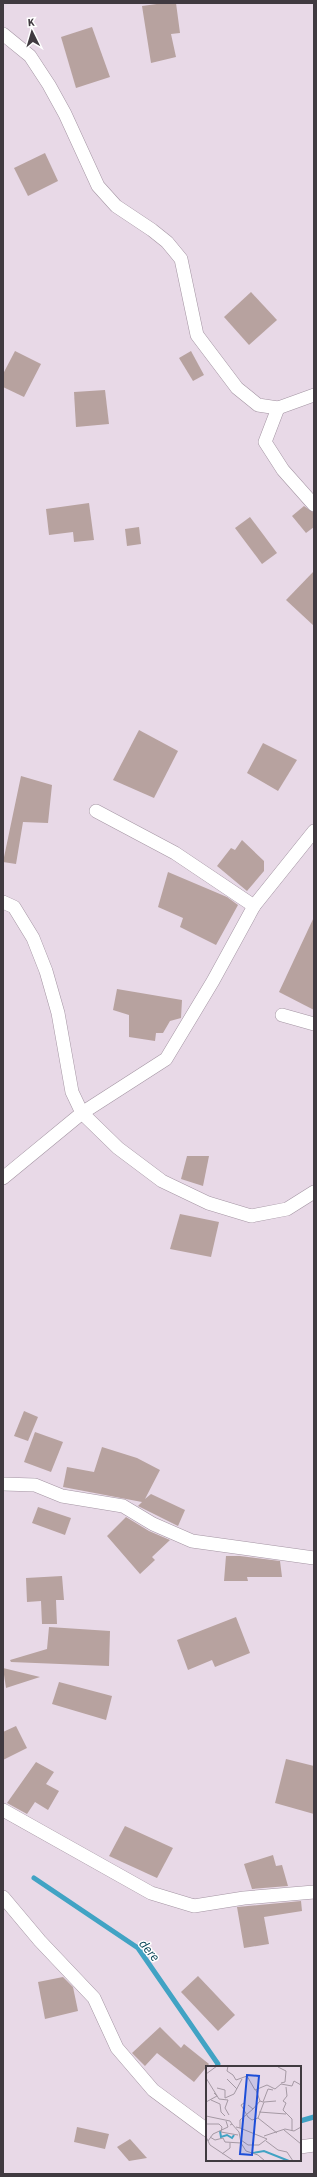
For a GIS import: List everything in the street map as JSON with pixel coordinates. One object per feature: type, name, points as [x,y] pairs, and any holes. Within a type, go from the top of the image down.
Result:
[{"type":"street","points":[[3,34],[30,56],[49,85],[65,114],[98,186],[116,206],[167,242],[181,259],[196,335],[236,388],[258,405],[278,408],[314,394]]},
{"type":"street","points":[[278,408],[265,442],[283,470],[314,505]]},
{"type":"street","points":[[96,811],[175,853],[254,906]]},
{"type":"street","points":[[3,1178],[82,1113],[166,1060],[213,981],[254,906],[314,831]]},
{"type":"street","points":[[3,902],[14,907],[33,938],[46,972],[58,1013],[72,1092],[82,1113],[118,1148],[162,1181],[208,1204],[251,1216],[287,1209],[314,1192]]},
{"type":"street","points":[[282,1015],[314,1024]]},
{"type":"street","points":[[3,1484],[35,1486],[62,1496],[123,1506],[153,1524],[192,1541],[314,1558]]},
{"type":"street","points":[[3,1810],[151,1893],[194,1906],[244,1898],[314,1892]]},
{"type":"street","points":[[3,1897],[40,1941],[94,1998],[117,2048],[153,2090],[206,2129]]},
{"type":"street","points":[[301,2147],[314,2145]]},
{"type":"building","points":[[176,3],[180,33],[171,34],[176,57],[151,63],[142,6]]},
{"type":"building","points":[[92,27],[110,77],[76,88],[61,37]]},
{"type":"building","points":[[45,153],[58,181],[28,196],[14,168]]},
{"type":"building","points":[[251,292],[277,320],[249,345],[224,317]]},
{"type":"building","points":[[15,351],[41,364],[24,397],[3,387],[3,374]]},
{"type":"building","points":[[191,351],[204,375],[193,381],[179,358]]},
{"type":"building","points":[[105,390],[109,424],[76,427],[74,392]]},
{"type":"building","points":[[89,503],[94,540],[74,542],[73,532],[49,535],[46,509]]},
{"type":"building","points":[[304,506],[314,513],[314,527],[306,533],[292,516]]},
{"type":"building","points":[[250,517],[277,553],[262,564],[235,528]]},
{"type":"building","points":[[139,527],[141,544],[127,546],[125,529]]},
{"type":"building","points":[[314,571],[314,626],[286,600]]},
{"type":"building","points":[[139,730],[178,751],[154,798],[113,780]]},
{"type":"building","points":[[263,743],[297,760],[278,791],[247,773]]},
{"type":"building","points":[[21,776],[52,785],[48,823],[23,822],[16,864],[3,862]]},
{"type":"building","points":[[242,840],[264,861],[264,871],[247,891],[217,866],[231,848],[235,850]]},
{"type":"building","points":[[168,872],[227,897],[238,905],[216,945],[180,927],[183,918],[158,907]]},
{"type":"building","points":[[314,917],[314,1010],[279,992]]},
{"type":"building","points":[[117,989],[182,1000],[181,1018],[170,1021],[163,1033],[156,1033],[155,1041],[129,1037],[129,1015],[113,1010]]},
{"type":"building","points":[[187,1156],[209,1156],[203,1186],[181,1179]]},
{"type":"building","points":[[180,1214],[219,1222],[211,1257],[170,1249]]},
{"type":"building","points":[[24,1411],[38,1417],[28,1441],[14,1436]]},
{"type":"building","points":[[35,1432],[63,1442],[51,1472],[24,1462]]},
{"type":"building","points":[[102,1447],[137,1458],[160,1470],[145,1499],[151,1494],[185,1510],[178,1526],[138,1506],[142,1502],[63,1487],[67,1467],[94,1472]]},
{"type":"building","points":[[38,1507],[71,1518],[65,1535],[32,1523]]},
{"type":"building","points":[[126,1517],[149,1531],[170,1540],[152,1557],[155,1560],[140,1574],[107,1536]]},
{"type":"building","points":[[226,1556],[240,1556],[280,1561],[282,1577],[247,1577],[248,1581],[224,1581]]},
{"type":"building","points":[[62,1576],[64,1600],[56,1600],[57,1624],[42,1624],[41,1601],[27,1602],[26,1578]]},
{"type":"building","points":[[236,1617],[250,1653],[215,1667],[212,1660],[188,1670],[177,1640]]},
{"type":"building","points":[[49,1627],[110,1631],[109,1666],[11,1662],[10,1660],[47,1649]]},
{"type":"building","points":[[3,1668],[40,1677],[6,1688]]},
{"type":"building","points":[[59,1682],[112,1696],[106,1720],[52,1704]]},
{"type":"building","points":[[16,1726],[27,1748],[3,1760],[3,1732]]},
{"type":"building","points":[[286,1759],[314,1766],[314,1814],[275,1803]]},
{"type":"building","points":[[36,1762],[54,1772],[46,1784],[59,1791],[48,1810],[35,1802],[27,1814],[7,1803]]},
{"type":"building","points":[[125,1826],[173,1848],[157,1878],[109,1856]]},
{"type":"building","points":[[273,1855],[276,1866],[282,1865],[288,1886],[252,1889],[244,1864]]},
{"type":"building","points":[[301,1901],[302,1911],[264,1917],[269,1944],[244,1948],[237,1907]]},
{"type":"building","points":[[198,1976],[235,2015],[218,2031],[181,1992]]},
{"type":"building","points":[[63,1977],[73,1987],[78,2011],[45,2019],[38,1982]]},
{"type":"building","points":[[160,2027],[181,2048],[184,2044],[209,2064],[194,2082],[157,2053],[145,2066],[132,2053]]},
{"type":"building","points":[[77,2127],[109,2134],[105,2149],[74,2142]]},
{"type":"building","points":[[130,2139],[147,2158],[129,2161],[117,2147]]},
{"type":"waterway","name":"dere","points":[[34,1878],[138,1948],[218,2064],[217,2066]]},
{"type":"waterway","name":"dere","points":[[301,2121],[314,2117]]}]
